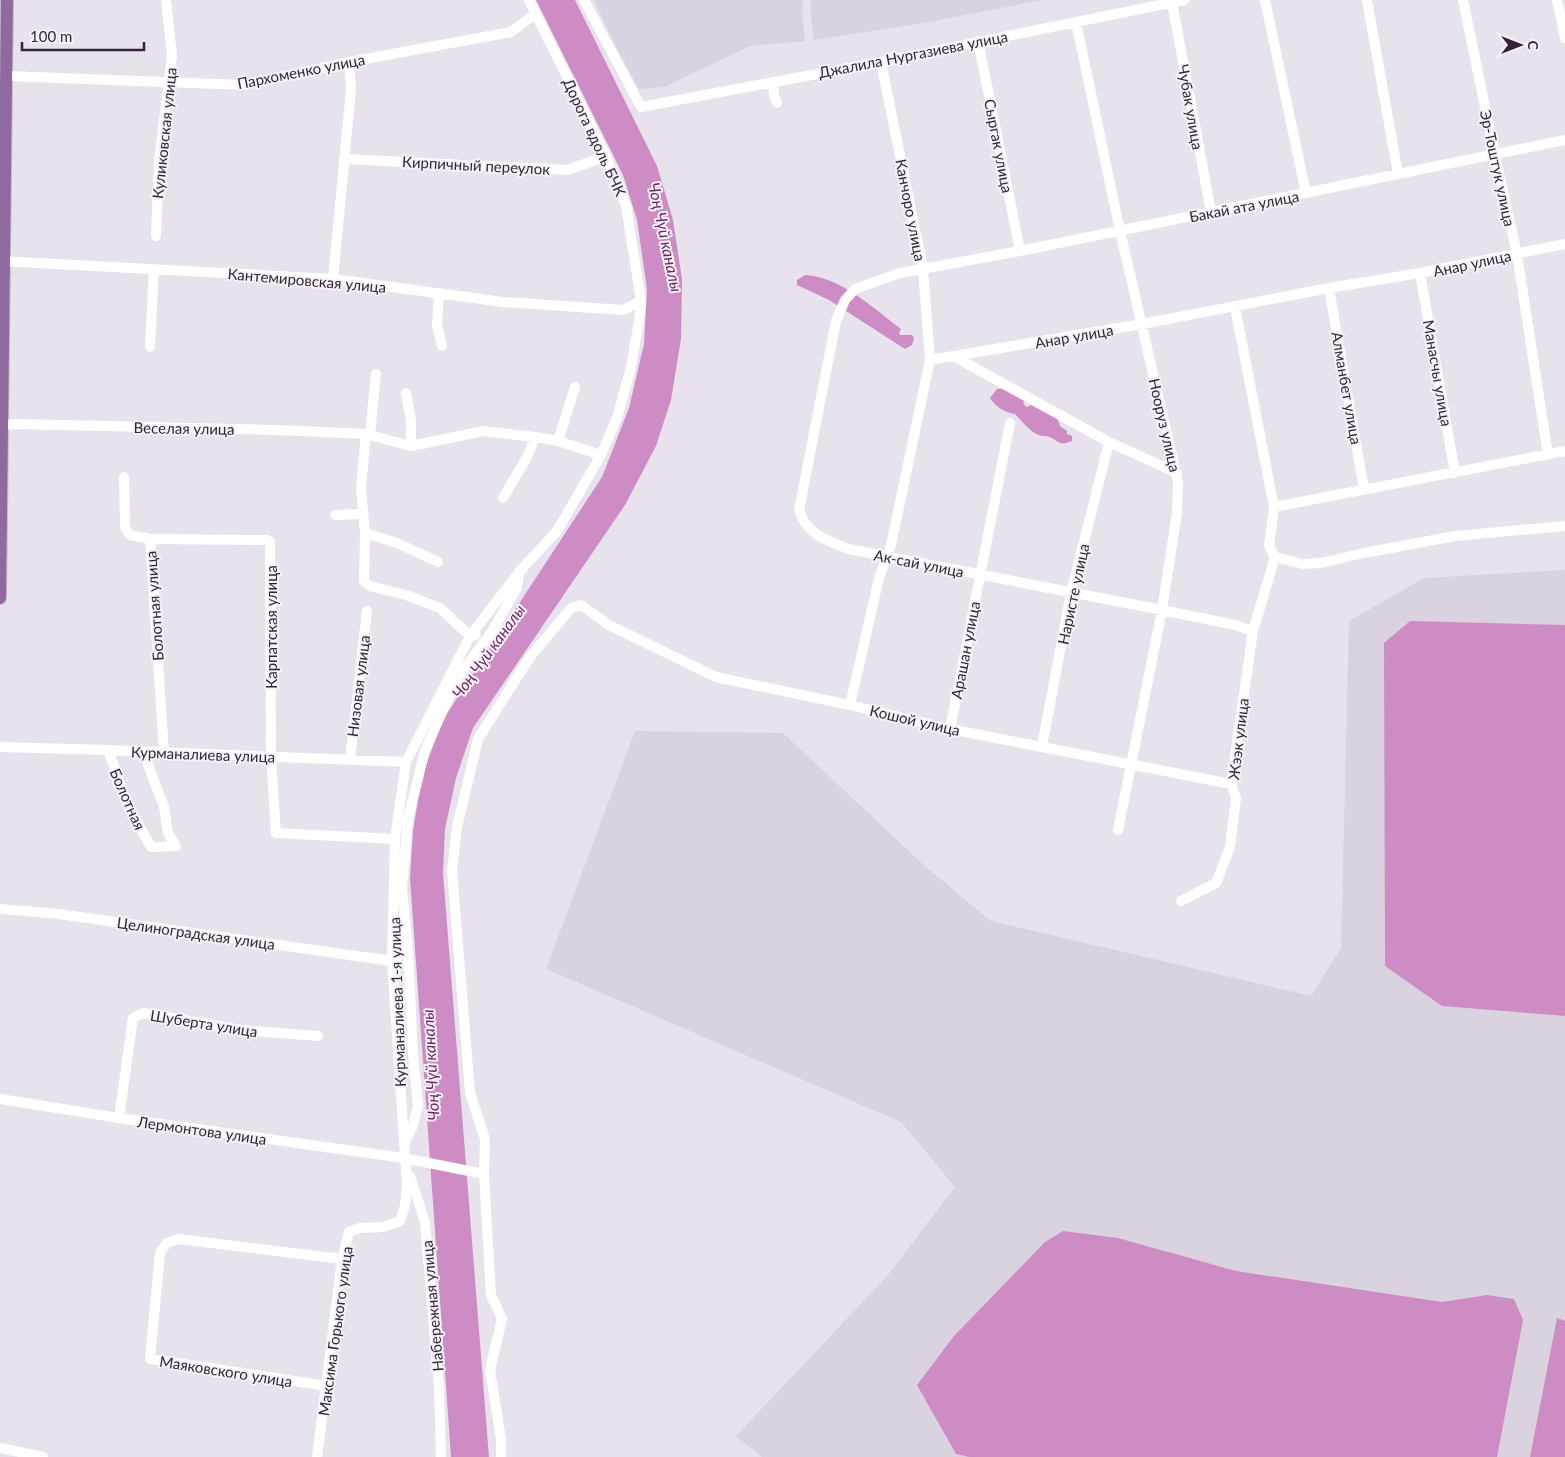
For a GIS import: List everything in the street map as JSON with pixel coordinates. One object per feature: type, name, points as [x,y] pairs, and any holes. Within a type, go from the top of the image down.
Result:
[{"type":"main road","points":[[0,598],[3,75],[7,0]]},
{"type":"street","name":"Куликовская улица","points":[[156,236],[159,161],[172,55],[166,0]]},
{"type":"street","name":"Дорога вдоль БЧК","points":[[529,0],[606,156],[626,206],[641,302],[631,367],[618,415],[601,455]]},
{"type":"street","name":"Джалила Нургазиева улица","points":[[584,0],[641,107],[881,62],[1184,0]]},
{"type":"street","points":[[1265,0],[1306,193]]},
{"type":"street","points":[[1367,0],[1398,174]]},
{"type":"street","name":"Эр-Тоштук улица","points":[[1463,0],[1495,155],[1518,254],[1548,455]]},
{"type":"street","points":[[1557,0],[1565,38]]},
{"type":"street","name":"Чубак улица","points":[[1172,2],[1211,212]]},
{"type":"street","name":"Пархоменко улица","points":[[3,75],[244,85],[349,62],[511,32],[535,14]]},
{"type":"street","name":"Нооруз улица","points":[[1076,22],[1120,231],[1178,482],[1177,513],[1162,610],[1118,830]]},
{"type":"street","name":"Сыргак улица","points":[[978,41],[1020,251]]},
{"type":"street","points":[[333,279],[351,89],[349,62]]},
{"type":"street","name":"Канчоро улица","points":[[881,62],[923,269],[930,360]]},
{"type":"street","points":[[773,82],[776,103]]},
{"type":"street","name":"Бакай ата улица","points":[[923,269],[1120,231],[1565,140]]},
{"type":"street","name":"Кирпичный переулок","points":[[344,159],[568,170],[606,156]]},
{"type":"street","name":"Анар улица","points":[[930,360],[1142,324],[1329,288],[1420,274],[1565,244]]},
{"type":"street","name":"Кантемировская улица","points":[[2,261],[333,279],[502,302],[623,310],[641,302]]},
{"type":"street","points":[[150,347],[154,269]]},
{"type":"street","name":"Ак-сай улица","points":[[923,269],[900,273],[855,289],[845,300],[836,321],[799,510],[802,520],[810,530],[824,540],[849,549],[1162,610],[1235,625],[1253,631]]},
{"type":"street","name":"Манасчы улица","points":[[1420,274],[1455,473]]},
{"type":"street","name":"Алманбет улица","points":[[1329,288],[1364,489]]},
{"type":"street","points":[[439,293],[437,325],[442,346]]},
{"type":"street","points":[[1235,307],[1274,507],[1565,452]]},
{"type":"street","points":[[953,356],[1108,442],[1177,473]]},
{"type":"street","points":[[850,706],[879,578],[891,545],[930,360]]},
{"type":"street","points":[[376,374],[360,488],[365,533],[364,581],[370,586],[406,595],[440,608],[470,636],[491,632]]},
{"type":"street","points":[[558,441],[575,387]]},
{"type":"street","points":[[406,393],[411,421],[411,446]]},
{"type":"street","name":"Арашан улица","points":[[950,728],[1010,423]]},
{"type":"street","name":"Веселая улица","points":[[2,425],[267,429],[368,434],[411,446],[483,431],[558,441],[601,455]]},
{"type":"street","points":[[503,498],[528,457],[535,437]]},
{"type":"street","name":"Наристе улица","points":[[1042,746],[1071,593],[1108,442]]},
{"type":"street","name":"Курманалиева 1-я улица","points":[[404,1158],[392,961],[395,839],[406,762],[470,636],[520,571],[557,531],[601,455]]},
{"type":"street","name":"Болотная улица","points":[[124,477],[125,527],[130,535],[150,540],[164,752]]},
{"type":"street","name":"Жээк улица","points":[[1182,901],[1216,883],[1230,847],[1236,798],[1231,784],[1253,631],[1275,556],[1270,546],[1274,507]]},
{"type":"street","points":[[336,515],[363,514]]},
{"type":"street","points":[[1275,556],[1304,564],[1321,563],[1455,536],[1565,526]]},
{"type":"street","points":[[365,533],[397,544],[438,562]]},
{"type":"street","name":"Карпатская улица","points":[[150,540],[267,540],[270,542],[271,757],[276,832],[395,839]]},
{"type":"street","points":[[403,1145],[412,1128],[418,1106],[413,1054],[408,948],[402,889],[408,819],[426,750],[458,677],[491,632],[517,588],[520,571]]},
{"type":"street","name":"Кошой улица","points":[[479,1173],[485,1140],[470,1093],[452,871],[457,827],[478,739],[530,657],[571,608],[581,605],[609,625],[716,677],[950,728],[1231,784]]},
{"type":"street","name":"Низовая улица","points":[[350,760],[367,611]]},
{"type":"street","name":"Курманалиева улица","points":[[0,747],[406,762]]},
{"type":"street","name":"Болотная","points":[[108,750],[130,808],[151,847],[176,846],[168,834],[164,807],[144,752]]},
{"type":"street","points":[[406,762],[426,750]]},
{"type":"street","name":"Целиноградская улица","points":[[0,910],[10,909],[59,914],[392,961]]},
{"type":"street","points":[[392,961],[408,948]]},
{"type":"street","name":"Шуберта улица","points":[[119,1118],[133,1018],[144,1013],[242,1030],[318,1036]]},
{"type":"street","name":"Лермонтова улица","points":[[0,1099],[119,1118],[418,1160],[479,1173]]},
{"type":"street","name":"Максима Горького улица","points":[[317,1457],[342,1259],[349,1232],[360,1228],[382,1227],[400,1221],[405,1206],[407,1185],[404,1158]]},
{"type":"street","name":"Набережная улица","points":[[404,1158],[425,1222],[440,1388],[441,1457]]},
{"type":"street","points":[[479,1173],[491,1295],[502,1319],[490,1370],[501,1439],[501,1457]]},
{"type":"street","name":"Маяковского улица","points":[[327,1386],[150,1359],[160,1253],[167,1243],[178,1239],[342,1259]]},
{"type":"street","points":[[0,1448],[44,1457]]},
{"type":"shaded area","points":[[594,0],[803,0],[802,13],[805,41],[750,46],[664,87],[639,89],[613,41]]},
{"type":"shaded area","points":[[811,0],[1042,0],[930,22],[814,40],[810,7]]},
{"type":"shaded area","points":[[1565,570],[1565,1457],[762,1457],[736,1436],[888,1275],[955,1187],[901,1122],[546,969],[635,731],[783,733],[926,867],[991,921],[1311,996],[1341,948],[1349,621],[1424,578]]},
{"type":"water","name":"Чоң Чүй каналы","points":[[536,0],[575,0],[657,166],[673,220],[682,279],[681,339],[671,400],[656,446],[625,505],[473,728],[456,778],[445,829],[443,873],[489,1457],[451,1457],[410,878],[413,831],[422,775],[444,718],[602,477],[629,408],[644,344],[647,289],[637,220],[623,175]]},
{"type":"water","points":[[805,275],[831,281],[844,287],[901,329],[900,335],[912,335],[914,338],[912,345],[905,349],[829,300],[797,285],[797,280]]},
{"type":"water","points":[[1007,388],[1026,400],[1023,403],[1026,407],[1034,404],[1057,417],[1060,426],[1067,431],[1067,434],[1072,436],[1072,441],[1061,443],[1047,436],[1036,434],[1015,414],[998,407],[990,398],[997,389]]},
{"type":"water","points":[[1410,621],[1565,625],[1565,1016],[1442,1006],[1385,966],[1384,643]]},
{"type":"water","points":[[1063,1231],[1118,1238],[1236,1271],[1442,1302],[1487,1295],[1514,1299],[1523,1320],[1497,1457],[969,1457],[956,1454],[917,1385],[954,1336],[1045,1242]]},
{"type":"water","points":[[1557,1318],[1565,1321],[1565,1457],[1530,1457]]}]
